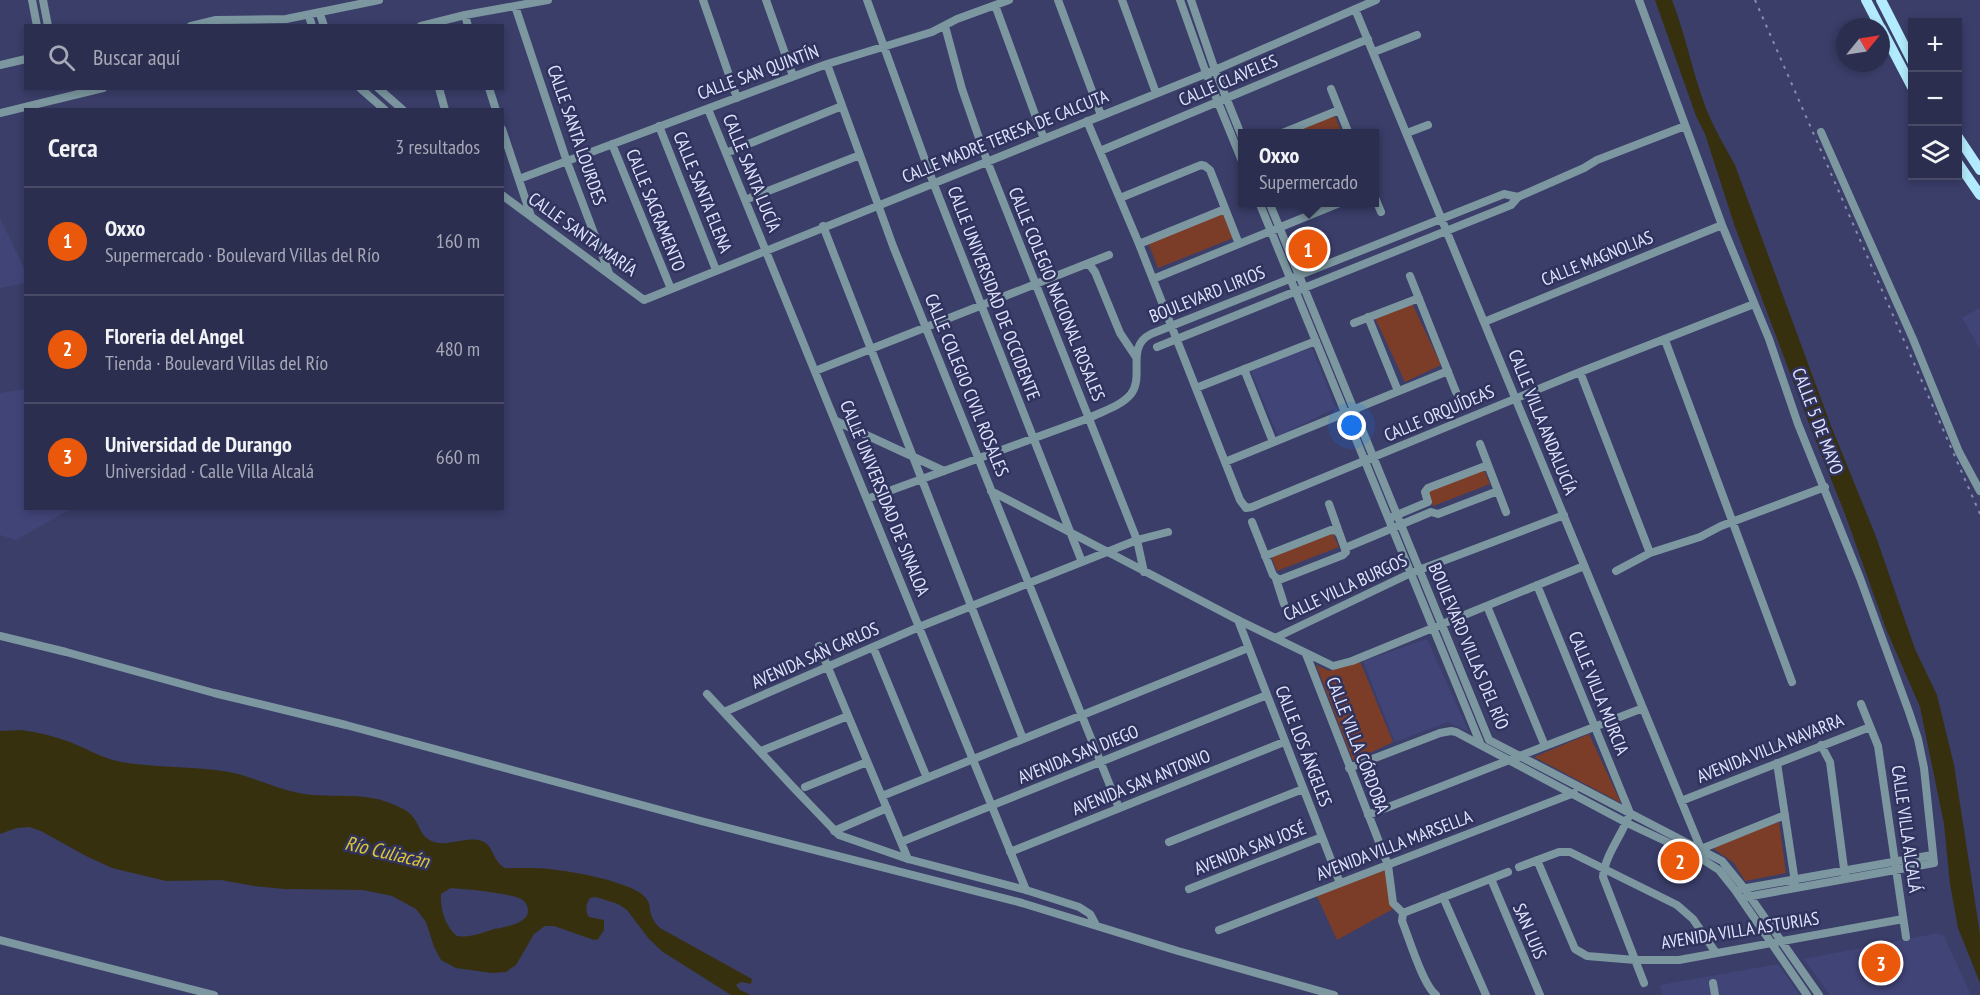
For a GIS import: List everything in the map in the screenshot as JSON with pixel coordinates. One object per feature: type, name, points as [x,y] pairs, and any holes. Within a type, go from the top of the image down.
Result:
[{"type":"main road","points":[[1866,0],[1876,18]]},
{"type":"main road","points":[[1881,0],[1908,53]]},
{"type":"main road","points":[[1890,45],[1908,79]]},
{"type":"main road","points":[[1962,143],[1980,170]]},
{"type":"main road","points":[[1962,169],[1980,195]]},
{"type":"street","points":[[32,0],[37,24]]},
{"type":"street","points":[[43,0],[48,24]]},
{"type":"street","points":[[199,24],[216,20],[260,21],[309,16],[379,0]]},
{"type":"street","points":[[429,24],[548,0]]},
{"type":"street","points":[[703,0],[736,98]]},
{"type":"street","points":[[766,0],[793,76]]},
{"type":"street","name":"CALLE UNIVERSIDAD DE OCCIDENTE","points":[[867,0],[933,182],[1082,562]]},
{"type":"street","name":"CALLE SAN QUINTÍN","points":[[519,179],[793,76],[945,26],[957,19],[1009,0]]},
{"type":"street","points":[[1058,0],[1101,115]]},
{"type":"street","points":[[1122,0],[1156,93]]},
{"type":"street","points":[[1180,0],[1206,73],[1238,130]]},
{"type":"street","points":[[1191,0],[1215,70],[1238,149]]},
{"type":"street","name":"CALLE MADRE TERESA DE CALCUTA","points":[[644,300],[1215,70],[1376,0]]},
{"type":"street","name":"CALLE 5 DE MAYO","points":[[1639,0],[1722,225],[1788,391],[1798,424],[1860,578],[1918,739],[1924,768],[1933,859],[1895,865]]},
{"type":"street","points":[[995,5],[1044,139]]},
{"type":"street","name":"CALLE SANTA LOURDES","points":[[515,6],[567,162],[609,273]]},
{"type":"street","name":"CALLE VILLA ANDALUCÍA","points":[[1355,9],[1682,801],[1699,853]]},
{"type":"street","points":[[320,14],[323,24]]},
{"type":"street","points":[[465,15],[467,24]]},
{"type":"street","points":[[309,16],[311,24]]},
{"type":"street","name":"CALLE COLEGIO NACIONAL ROSALES","points":[[945,26],[958,78],[987,161],[1137,540],[1144,572]]},
{"type":"street","points":[[1374,52],[1417,35]]},
{"type":"street","name":"CALLE CLAVELES","points":[[1101,151],[1368,39]]},
{"type":"street","points":[[0,65],[24,59]]},
{"type":"street","name":"CALLE COLEGIO CIVIL ROSALES","points":[[827,64],[926,328],[1119,808]]},
{"type":"street","points":[[1331,89],[1347,129]]},
{"type":"street","points":[[0,113],[95,90]]},
{"type":"street","points":[[362,90],[383,108]]},
{"type":"street","points":[[374,101],[381,90],[401,108]]},
{"type":"street","points":[[440,90],[445,108]]},
{"type":"street","points":[[490,90],[495,108]]},
{"type":"street","points":[[726,153],[842,106]]},
{"type":"street","name":"CALLE SANTA LUCÍA","points":[[708,109],[765,250]]},
{"type":"street","points":[[1297,129],[1339,110]]},
{"type":"street","points":[[1087,121],[1139,244],[1225,462],[1448,371]]},
{"type":"street","points":[[1407,133],[1428,124]]},
{"type":"street","name":"CALLE SANTA ELENA","points":[[659,126],[717,270]]},
{"type":"street","name":"BOULEVARD LIRIOS","points":[[1158,347],[1510,205],[1518,197],[1597,160],[1685,126]]},
{"type":"street","points":[[1821,132],[1913,339],[1959,452],[1980,491]]},
{"type":"street","points":[[504,135],[531,216]]},
{"type":"street","name":"CALLE SACRAMENTO","points":[[612,144],[670,289]]},
{"type":"street","points":[[745,201],[860,155]]},
{"type":"street","points":[[1120,198],[1201,165],[1205,166],[1210,170],[1239,244]]},
{"type":"street","name":"BOULEVARD LIRIOS","points":[[1136,357],[1145,337],[1504,194],[1518,197]]},
{"type":"street","name":"CALLE SANTA MARÍA","points":[[504,196],[644,300]]},
{"type":"street","name":"BOULEVARD VILLAS DEL RÍO","points":[[1262,207],[1275,229],[1414,572],[1489,740],[1521,757],[1627,823],[1722,861],[1770,943],[1807,995]]},
{"type":"street","name":"BOULEVARD VILLAS DEL RÍO","points":[[1270,207],[1275,229]]},
{"type":"street","points":[[1153,279],[1275,229],[1321,207]]},
{"type":"street","points":[[1379,207],[1381,212]]},
{"type":"street","points":[[1139,244],[1225,209]]},
{"type":"street","name":"CALLE MAGNOLIAS","points":[[1484,322],[1722,225]]},
{"type":"street","points":[[823,226],[1023,739]]},
{"type":"street","name":"CALLE UNIVERSIDAD DE SINALOA","points":[[765,250],[1026,890]]},
{"type":"street","points":[[815,371],[1109,255]]},
{"type":"street","points":[[867,499],[1089,418],[1121,403],[1131,394],[1138,378],[1136,357],[1120,333],[1095,272],[1089,264]]},
{"type":"street","points":[[1410,276],[1456,392]]},
{"type":"street","name":"BOULEVARD VILLAS DEL RÍO","points":[[1300,290],[1316,341],[1349,411]]},
{"type":"street","points":[[1354,323],[1419,298]]},
{"type":"street","name":"CALLE ORQUÍDEAS","points":[[1225,462],[1240,500],[1244,507],[1250,508],[1580,372],[1754,304]]},
{"type":"street","points":[[1368,317],[1398,392]]},
{"type":"street","points":[[1665,340],[1792,682]]},
{"type":"street","points":[[1196,388],[1316,341]]},
{"type":"street","points":[[1244,369],[1274,442]]},
{"type":"street","points":[[1580,372],[1650,553]]},
{"type":"street","points":[[836,421],[944,471]]},
{"type":"street","points":[[1480,444],[1506,512]]},
{"type":"street","points":[[1345,548],[1428,502],[1426,489],[1488,465]]},
{"type":"street","points":[[1616,572],[1650,553],[1700,537],[1732,522],[1825,487]]},
{"type":"street","points":[[991,491],[1238,620],[1329,665],[1336,666],[1584,566]]},
{"type":"street","points":[[1394,522],[1431,512],[1438,514],[1498,491]]},
{"type":"street","points":[[1279,579],[1346,552],[1329,504]]},
{"type":"street","name":"CALLE VILLA BURGOS","points":[[1275,638],[1414,572],[1564,515]]},
{"type":"street","points":[[1252,522],[1265,556],[1279,579],[1284,604]]},
{"type":"street","points":[[1265,556],[1331,530],[1337,531],[1340,535]]},
{"type":"street","name":"AVENIDA SAN CARLOS","points":[[724,712],[919,627],[1137,540],[1168,532]]},
{"type":"street","name":"CALLE VILLA MURCIA","points":[[1537,585],[1630,813]]},
{"type":"street","points":[[1487,606],[1545,746]]},
{"type":"street","name":"CALLE LOS ÁNGELES","points":[[1238,620],[1340,883]]},
{"type":"street","name":"BOULEVARD VILLAS DEL RÍO","points":[[1437,626],[1481,745],[1575,790],[1630,813],[1699,853]]},
{"type":"street","points":[[0,636],[214,693],[346,725],[701,821],[1022,903],[1178,951],[1334,995]]},
{"type":"street","points":[[819,646],[908,859]]},
{"type":"street","points":[[873,647],[927,778]]},
{"type":"street","points":[[882,796],[1248,648]]},
{"type":"street","name":"CALLE VILLA CÓRDOBA","points":[[1306,654],[1388,865],[1394,903],[1403,913],[1402,921],[1424,976],[1436,995]]},
{"type":"street","points":[[707,694],[834,831],[850,840],[908,859],[1026,890],[1083,909],[1090,914],[1096,925]]},
{"type":"street","name":"AVENIDA SAN DIEGO","points":[[901,842],[1267,696]]},
{"type":"street","name":"CALLE VILLA ALCALÁ","points":[[1861,704],[1878,746],[1906,937]]},
{"type":"street","points":[[1368,815],[1643,708]]},
{"type":"street","points":[[760,751],[848,716]]},
{"type":"street","name":"AVENIDA VILLA NAVARRA","points":[[1682,801],[1870,727]]},
{"type":"street","points":[[1349,768],[1446,731],[1455,732],[1481,745]]},
{"type":"street","name":"AVENIDA SAN ANTONIO","points":[[1010,852],[1284,742]]},
{"type":"street","points":[[1821,745],[1830,762],[1845,874]]},
{"type":"street","points":[[805,787],[867,762]]},
{"type":"street","points":[[1776,763],[1795,883]]},
{"type":"street","points":[[1169,842],[1303,789]]},
{"type":"street","name":"AVENIDA VILLA MARSELLA","points":[[1219,930],[1575,790]]},
{"type":"street","points":[[834,831],[886,808]]},
{"type":"street","points":[[1630,813],[1604,867],[1604,885],[1644,983]]},
{"type":"street","points":[[1699,853],[1785,815]]},
{"type":"street","name":"AVENIDA SAN JOSÉ","points":[[1190,889],[1322,837]]},
{"type":"street","points":[[1519,867],[1566,850],[1604,867],[1687,911],[1716,953]]},
{"type":"street","name":"AVENIDA VILLA ASTURIAS","points":[[1537,860],[1575,949],[1580,954],[1635,960],[1679,960],[1904,919]]},
{"type":"street","points":[[1742,893],[1895,865]]},
{"type":"street","points":[[1403,913],[1508,872]]},
{"type":"street","name":"SAN LUIS","points":[[1491,879],[1540,995]]},
{"type":"street","name":"BOULEVARD VILLAS DEL RÍO","points":[[1742,893],[1781,941],[1819,995]]},
{"type":"street","points":[[1443,897],[1486,995]]},
{"type":"street","points":[[0,939],[214,995]]},
{"type":"street","points":[[1713,983],[1715,995]]},
{"type":"shaded area","points":[[1334,114],[1340,129],[1300,129]]},
{"type":"shaded area","points":[[1226,212],[1236,237],[1158,268],[1148,243]]},
{"type":"shaded area","points":[[0,218],[24,268],[24,283],[0,288]]},
{"type":"shaded area","points":[[1411,301],[1441,365],[1405,382],[1375,318]]},
{"type":"shaded area","points":[[1980,308],[1980,349],[1962,318]]},
{"type":"shaded area","points":[[1312,348],[1336,408],[1278,436],[1250,369]]},
{"type":"shaded area","points":[[24,389],[24,510],[69,510],[16,540],[0,535],[0,393]]},
{"type":"shaded area","points":[[1483,467],[1490,484],[1433,506],[1426,489]]},
{"type":"shaded area","points":[[1332,532],[1339,547],[1277,571],[1271,556]]},
{"type":"shaded area","points":[[1427,639],[1469,732],[1448,722],[1395,742],[1363,661]]},
{"type":"shaded area","points":[[1359,659],[1393,742],[1353,761],[1316,665],[1329,671]]},
{"type":"shaded area","points":[[1589,734],[1621,803],[1534,757]]},
{"type":"shaded area","points":[[1779,822],[1786,873],[1745,881],[1734,863],[1710,846]]},
{"type":"shaded area","points":[[1386,868],[1393,909],[1337,940],[1316,894]]},
{"type":"shaded area","points":[[1938,933],[1944,936],[1971,995],[1830,995],[1804,959]]},
{"type":"shaded area","points":[[1778,964],[1800,995],[1662,995],[1660,985]]},
{"type":"water","points":[[1655,0],[1672,0],[1707,111],[1735,165],[1831,426],[1875,534],[1915,649],[1937,695],[1954,765],[1980,934],[1980,983],[1958,928],[1950,884],[1944,824],[1920,707],[1886,629],[1845,514],[1735,227],[1705,134],[1696,116]]},
{"type":"water","name":"Río Culiacán","points":[[21,730],[46,734],[121,762],[229,772],[304,794],[358,796],[396,805],[408,812],[428,839],[441,843],[482,841],[489,846],[498,862],[505,868],[558,870],[608,880],[636,890],[647,899],[655,923],[660,928],[752,979],[751,984],[741,982],[736,985],[740,990],[751,995],[731,995],[663,952],[649,939],[627,910],[618,904],[596,897],[590,898],[587,910],[589,917],[604,920],[604,930],[598,939],[594,940],[554,926],[545,926],[534,934],[516,965],[506,972],[492,973],[456,968],[441,960],[426,922],[416,909],[392,896],[363,890],[284,889],[221,880],[166,881],[112,868],[29,827],[17,828],[0,834],[0,731]],"holes":[[[451,888],[498,893],[521,899],[527,907],[527,915],[525,919],[509,926],[471,936],[457,936],[449,928],[441,905],[441,894]]]},
{"type":"railway","points":[[1755,0],[1980,514]]},
{"type":"place","name":"Oxxo","points":[[1308,249]]},
{"type":"place","name":"Floreria del Angel","points":[[1680,861]]},
{"type":"place","name":"Universidad de Durango","points":[[1881,963]]}]
